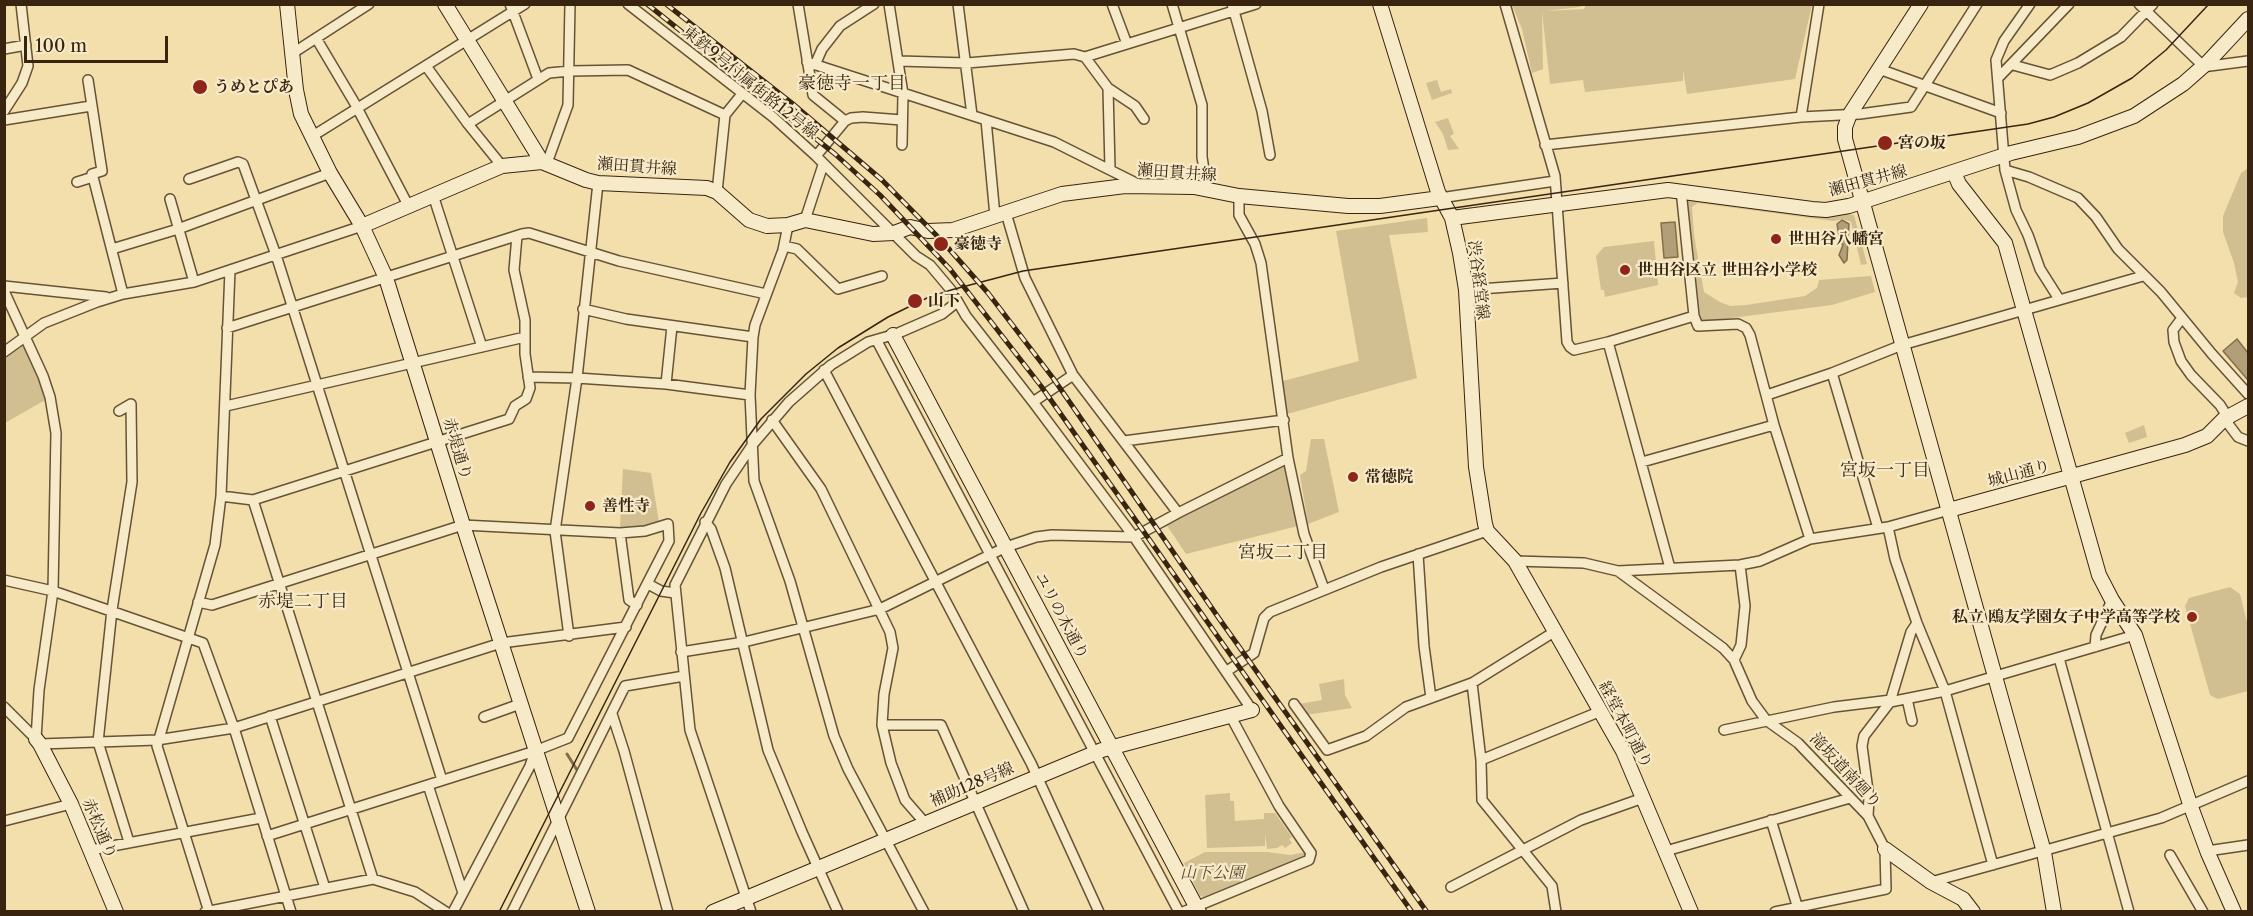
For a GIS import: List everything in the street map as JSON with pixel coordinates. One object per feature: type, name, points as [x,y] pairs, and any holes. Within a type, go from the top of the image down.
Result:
[{"type":"main road","name":"赤堤通り","points":[[287,4],[297,103],[311,137],[362,226],[386,278],[588,912]]},
{"type":"main road","points":[[445,4],[545,163]]},
{"type":"main road","name":"渋谷経堂線","points":[[1380,4],[1440,198],[1452,218],[1460,253],[1466,290],[1476,467],[1487,531]]},
{"type":"main road","points":[[1921,4],[1850,114],[1845,128],[1845,139],[2044,852],[2054,912]]},
{"type":"main road","name":"瀬田貫井線","points":[[1452,218],[1668,190],[1812,209],[1838,209],[2004,155],[2066,141],[2134,116],[2169,94],[2202,67],[2248,19]]},
{"type":"main road","name":"瀬田貫井線","points":[[362,226],[502,166],[545,163],[598,183],[707,188],[717,192]]},
{"type":"main road","points":[[1954,172],[1959,184],[2005,243],[2071,476],[2201,439],[2212,432],[2227,416],[2248,406]]},
{"type":"main road","name":"瀬田貫井線","points":[[894,233],[910,227],[928,231],[953,230],[1072,192],[1140,185],[1207,189],[1239,196],[1348,206],[1380,206],[1440,198]]},
{"type":"main road","points":[[717,192],[749,220],[767,226],[788,225],[805,220],[873,234],[894,233]]},
{"type":"main road","name":"ユリの木通り","points":[[893,335],[1111,747],[1189,910]]},
{"type":"main road","name":"城山通り","points":[[1949,510],[2071,476],[2099,575],[2135,635],[2191,807],[2234,912]]},
{"type":"main road","points":[[1487,531],[1515,561]]},
{"type":"main road","name":"経堂本町通り","points":[[1515,561],[1623,751],[1691,912]]},
{"type":"main road","name":"補助128号線","points":[[713,912],[1111,747],[1252,710]]},
{"type":"main road","name":"赤松通り","points":[[38,742],[71,804],[116,912]]},
{"type":"main road","name":"滝坂道南廻り","points":[[1885,849],[1931,882],[1963,899],[1973,912]]},
{"type":"street","points":[[4,111],[22,84],[28,66],[21,4]]},
{"type":"street","points":[[293,53],[369,4]]},
{"type":"street","points":[[311,137],[467,40],[512,8],[525,4]]},
{"type":"street","points":[[545,163],[568,105],[570,4]]},
{"type":"street","name":"東鉄9号付属街路12号線","points":[[628,4],[773,117],[816,156],[916,256],[930,265],[1134,537],[1252,710]]},
{"type":"street","points":[[798,4],[811,63],[813,95],[844,122]]},
{"type":"street","points":[[811,63],[840,26],[874,4]]},
{"type":"street","points":[[889,4],[903,94],[902,144]]},
{"type":"street","points":[[958,4],[972,115]]},
{"type":"street","points":[[1112,4],[1127,44]]},
{"type":"street","points":[[1172,4],[1202,105],[1202,158],[1207,189]]},
{"type":"street","points":[[899,61],[967,63],[1074,54],[1085,57],[1233,8],[1256,4]]},
{"type":"street","points":[[1505,4],[1555,182],[1567,342],[1570,347],[1574,350],[1608,342],[1694,316]]},
{"type":"street","points":[[1801,117],[1819,4]]},
{"type":"street","points":[[1545,145],[1911,106],[1977,4]]},
{"type":"street","points":[[2031,4],[2004,41],[1996,60],[2005,170],[2008,188],[2040,269],[2060,299]]},
{"type":"street","points":[[1998,78],[2070,4]]},
{"type":"street","points":[[2013,64],[2050,75],[2078,63],[2121,37],[2146,7],[2202,67],[2248,60]]},
{"type":"street","points":[[512,8],[538,79]]},
{"type":"street","points":[[1233,8],[1262,111],[1270,155]]},
{"type":"street","points":[[316,38],[357,109],[408,206]]},
{"type":"street","points":[[4,49],[26,45]]},
{"type":"street","points":[[1085,57],[1108,88],[1135,106],[1144,119]]},
{"type":"street","points":[[811,63],[1054,142],[1140,185]]},
{"type":"street","points":[[426,66],[502,166]]},
{"type":"street","points":[[1880,69],[2001,113]]},
{"type":"street","points":[[468,124],[549,73],[570,71],[628,70],[725,115]]},
{"type":"street","points":[[88,80],[102,171],[92,174],[123,294]]},
{"type":"street","points":[[1108,88],[1110,169]]},
{"type":"street","points":[[717,192],[725,115],[742,94]]},
{"type":"street","points":[[4,120],[92,106]]},
{"type":"street","points":[[816,156],[844,122],[851,118],[902,120]]},
{"type":"street","points":[[986,120],[1001,215],[1025,278],[1073,375],[1178,513]]},
{"type":"street","points":[[189,179],[238,162],[243,164],[276,255],[442,780]]},
{"type":"street","points":[[805,220],[823,165]]},
{"type":"street","points":[[2005,170],[2029,177],[2078,198],[2096,217],[2118,249],[2161,292],[2248,394]]},
{"type":"street","points":[[112,249],[178,229],[330,173]]},
{"type":"street","points":[[76,182],[93,177]]},
{"type":"street","points":[[1440,198],[1555,182]]},
{"type":"street","points":[[569,636],[555,531],[577,378],[598,183]]},
{"type":"street","points":[[1681,190],[1694,316],[1698,326],[1738,324],[1746,328],[1750,335],[1774,425],[1810,539]]},
{"type":"street","points":[[433,195],[482,346]]},
{"type":"street","points":[[1239,196],[1239,215],[1255,243],[1261,263],[1288,458],[1304,534],[1324,589]]},
{"type":"street","points":[[170,199],[194,282]]},
{"type":"street","points":[[788,225],[784,246],[753,337],[750,395],[754,481],[790,581],[834,736],[848,769],[924,912]]},
{"type":"street","points":[[4,351],[44,323],[111,297],[194,282],[362,226]]},
{"type":"street","points":[[227,328],[529,233],[680,276],[766,294]]},
{"type":"street","points":[[222,496],[253,500],[509,419],[515,406],[526,399],[530,388],[525,354],[525,320],[514,270],[517,236]]},
{"type":"street","points":[[784,246],[797,249],[838,289],[882,276]]},
{"type":"street","points":[[230,270],[222,496],[215,545],[157,740],[208,911],[373,879],[415,892],[446,912]]},
{"type":"street","points":[[1767,395],[1832,373],[1902,345],[2143,276]]},
{"type":"street","points":[[1466,290],[1563,284]]},
{"type":"street","points":[[4,286],[111,297]]},
{"type":"street","points":[[4,291],[44,376],[57,434],[53,591],[39,690],[38,742]]},
{"type":"street","points":[[751,912],[690,730],[675,585],[726,484],[772,420],[803,388],[825,370],[868,342],[893,335],[942,314],[957,302]]},
{"type":"street","points":[[583,309],[626,319],[753,337]]},
{"type":"street","points":[[2182,318],[2173,330],[2174,342],[2181,361],[2191,375],[2220,405],[2235,433],[2248,441]]},
{"type":"street","points":[[666,384],[672,326]]},
{"type":"street","points":[[226,405],[525,337]]},
{"type":"street","points":[[877,341],[1095,753],[1189,910],[1309,860],[1311,853],[1279,806],[1230,716]]},
{"type":"street","points":[[1608,342],[1670,568]]},
{"type":"street","points":[[825,370],[1037,776],[1099,912]]},
{"type":"street","points":[[1832,373],[1917,623],[1945,691],[1993,865]]},
{"type":"street","points":[[1034,402],[1073,375]]},
{"type":"street","points":[[528,377],[666,384],[750,395]]},
{"type":"street","points":[[119,411],[131,404],[132,482],[112,610],[98,742],[129,842]]},
{"type":"street","points":[[772,420],[821,489],[890,632],[893,648],[884,694],[882,725],[891,763],[905,800],[925,823]]},
{"type":"street","points":[[1124,441],[1284,420]]},
{"type":"street","points":[[1642,462],[1774,425]]},
{"type":"street","points":[[681,652],[744,642],[880,609],[1006,547],[1036,537],[1052,535],[1134,537],[1288,458]]},
{"type":"street","points":[[253,500],[373,879]]},
{"type":"street","points":[[1618,570],[1740,565],[1760,561],[1810,539],[1883,527],[1949,510]]},
{"type":"street","points":[[705,522],[711,529],[725,568],[768,750],[838,912]]},
{"type":"street","points":[[198,602],[212,605],[463,525],[555,531],[620,532],[645,531],[668,524],[669,541],[568,738],[535,751],[267,836]]},
{"type":"street","points":[[1227,671],[1254,653],[1264,618],[1270,612],[1324,589],[1487,531]]},
{"type":"street","points":[[620,532],[629,600],[637,605]]},
{"type":"street","points":[[1418,554],[1424,646],[1431,698]]},
{"type":"street","name":"滝坂道南廻り","points":[[1515,561],[1584,564],[1618,570],[1722,648],[1734,660],[1752,700],[1766,720],[1798,743],[1868,816],[1885,849]]},
{"type":"street","points":[[1734,660],[1740,645],[1745,606],[1740,565]]},
{"type":"street","points":[[4,580],[53,591],[203,643],[234,728],[291,912]]},
{"type":"street","points":[[648,584],[661,591],[675,593]]},
{"type":"street","points":[[2095,647],[2096,636],[2112,600]]},
{"type":"street","points":[[1868,816],[1869,798],[1862,746],[1864,736],[1890,701],[1911,632],[1917,623]]},
{"type":"street","points":[[6,712],[38,742],[157,740],[234,728],[501,643],[626,627]]},
{"type":"street","points":[[1294,704],[1327,750],[1366,736],[1406,707],[1472,683],[1554,632]]},
{"type":"street","points":[[1724,730],[1834,707],[1907,699],[1945,691],[2135,635]]},
{"type":"street","points":[[2059,658],[2129,912]]},
{"type":"street","points":[[512,912],[626,686],[684,676]]},
{"type":"street","points":[[1472,683],[1482,800],[1552,886],[1556,912]]},
{"type":"street","points":[[1907,699],[1912,721]]},
{"type":"street","points":[[484,717],[520,704]]},
{"type":"street","points":[[1480,760],[1600,711]]},
{"type":"street","points":[[612,714],[668,912]]},
{"type":"street","points":[[270,716],[325,888]]},
{"type":"street","points":[[882,725],[941,725],[1024,912]]},
{"type":"street","points":[[453,912],[530,766],[535,751]]},
{"type":"street","points":[[1931,882],[2161,818],[2248,781]]},
{"type":"street","points":[[428,785],[463,893]]},
{"type":"street","points":[[1451,887],[1581,820],[1644,798]]},
{"type":"street","points":[[1666,851],[1850,798]]},
{"type":"street","points":[[4,821],[71,804]]},
{"type":"street","points":[[91,850],[261,818]]},
{"type":"street","points":[[1771,820],[1799,909]]},
{"type":"street","points":[[2208,853],[2248,845]]},
{"type":"street","points":[[1775,912],[1799,909],[1886,889],[1885,849]]},
{"type":"street","points":[[2170,855],[2203,912]]},
{"type":"green space","points":[[1586,4],[1812,5],[1795,79],[1687,94],[1683,70],[1683,81],[1585,92],[1583,80],[1550,84],[1542,11],[1543,69],[1532,73],[1522,29],[1512,5],[1582,5],[1545,11],[1584,9]]},
{"type":"green space","points":[[1437,80],[1441,92],[1451,89],[1452,93],[1432,100],[1426,83]]},
{"type":"green space","points":[[1448,118],[1454,134],[1450,136],[1459,149],[1448,150],[1443,134],[1435,122]]},
{"type":"green space","points":[[2248,168],[2248,297],[2241,298],[2234,293],[2238,282],[2223,232],[2223,216],[2241,173]]},
{"type":"green space","points":[[1686,196],[1854,215],[1867,264],[1861,265],[1851,222],[1843,219],[1833,221],[1698,203],[1692,207],[1694,235],[1704,292],[1720,302],[1730,306],[1746,305],[1805,296],[1817,288],[1819,280],[1871,276],[1875,292],[1832,305],[1700,322]]},
{"type":"green space","points":[[1427,218],[1428,232],[1389,235],[1417,378],[1287,414],[1283,381],[1359,361],[1336,231]]},
{"type":"green space","points":[[1654,241],[1658,285],[1605,297],[1604,290],[1601,290],[1596,256],[1604,247]]},
{"type":"green space","points":[[19,345],[25,346],[47,399],[5,423],[5,357]]},
{"type":"green space","points":[[2144,425],[2147,437],[2129,443],[2125,433]]},
{"type":"green space","points":[[1311,439],[1324,439],[1339,512],[1308,524],[1300,475],[1306,471]]},
{"type":"green space","points":[[1282,464],[1287,466],[1298,526],[1186,554],[1166,524]]},
{"type":"green space","points":[[623,469],[651,473],[659,522],[642,528],[620,528]]},
{"type":"green space","points":[[2230,587],[2240,594],[2248,626],[2248,691],[2218,699],[2210,695],[2185,606],[2189,598]]},
{"type":"green space","points":[[1344,679],[1345,695],[1352,708],[1306,715],[1299,704],[1322,700],[1319,684]]},
{"type":"green space","points":[[1230,793],[1230,801],[1234,801],[1235,821],[1264,819],[1264,813],[1275,813],[1292,837],[1289,839],[1292,843],[1285,848],[1282,845],[1267,849],[1265,834],[1265,846],[1207,848],[1205,795]]},
{"type":"green space","name":"山下公園","points":[[1205,852],[1268,852],[1290,855],[1306,852],[1305,859],[1207,898],[1200,896],[1184,863]]},
{"type":"shaded area","points":[[1842,220],[1849,224],[1847,260],[1844,263],[1839,255],[1843,245],[1840,242],[1837,224]]},
{"type":"shaded area","points":[[1675,222],[1678,257],[1664,258],[1661,223]]},
{"type":"shaded area","points":[[2237,339],[2248,353],[2247,379],[2223,351]]},
{"type":"waterway","points":[[567,754],[577,770]]},
{"type":"tram line","points":[[499,912],[701,513],[730,462],[761,419],[806,374],[838,348],[888,317],[927,298],[1023,271],[2028,124],[2054,117],[2088,103],[2132,78],[2166,50],[2209,4]]},
{"type":"railway","points":[[647,4],[835,154],[880,195],[950,269],[1041,386],[1412,912]]},
{"type":"railway","points":[[666,4],[793,104],[882,180],[942,241],[988,293],[1053,378],[1218,617],[1427,912]]},
{"type":"place","name":"うめとぴあ","points":[[200,87]]},
{"type":"place","name":"宮の坂","points":[[1885,143]]},
{"type":"place","name":"世田谷八幡宮","points":[[1776,239]]},
{"type":"place","name":"豪徳寺","points":[[941,244]]},
{"type":"place","name":"世田谷区立 世田谷小学校","points":[[1625,270]]},
{"type":"place","name":"山下","points":[[915,301]]},
{"type":"place","name":"常徳院","points":[[1353,477]]},
{"type":"place","name":"善性寺","points":[[590,506]]},
{"type":"place","name":"私立 鴎友学園女子中学高等学校","points":[[2192,617]]},
{"type":"district","name":"豪徳寺一丁目","points":[[852,84]]},
{"type":"district","name":"宮坂一丁目","points":[[1885,471]]},
{"type":"district","name":"宮坂二丁目","points":[[1283,553]]},
{"type":"district","name":"赤堤二丁目","points":[[303,602]]}]
